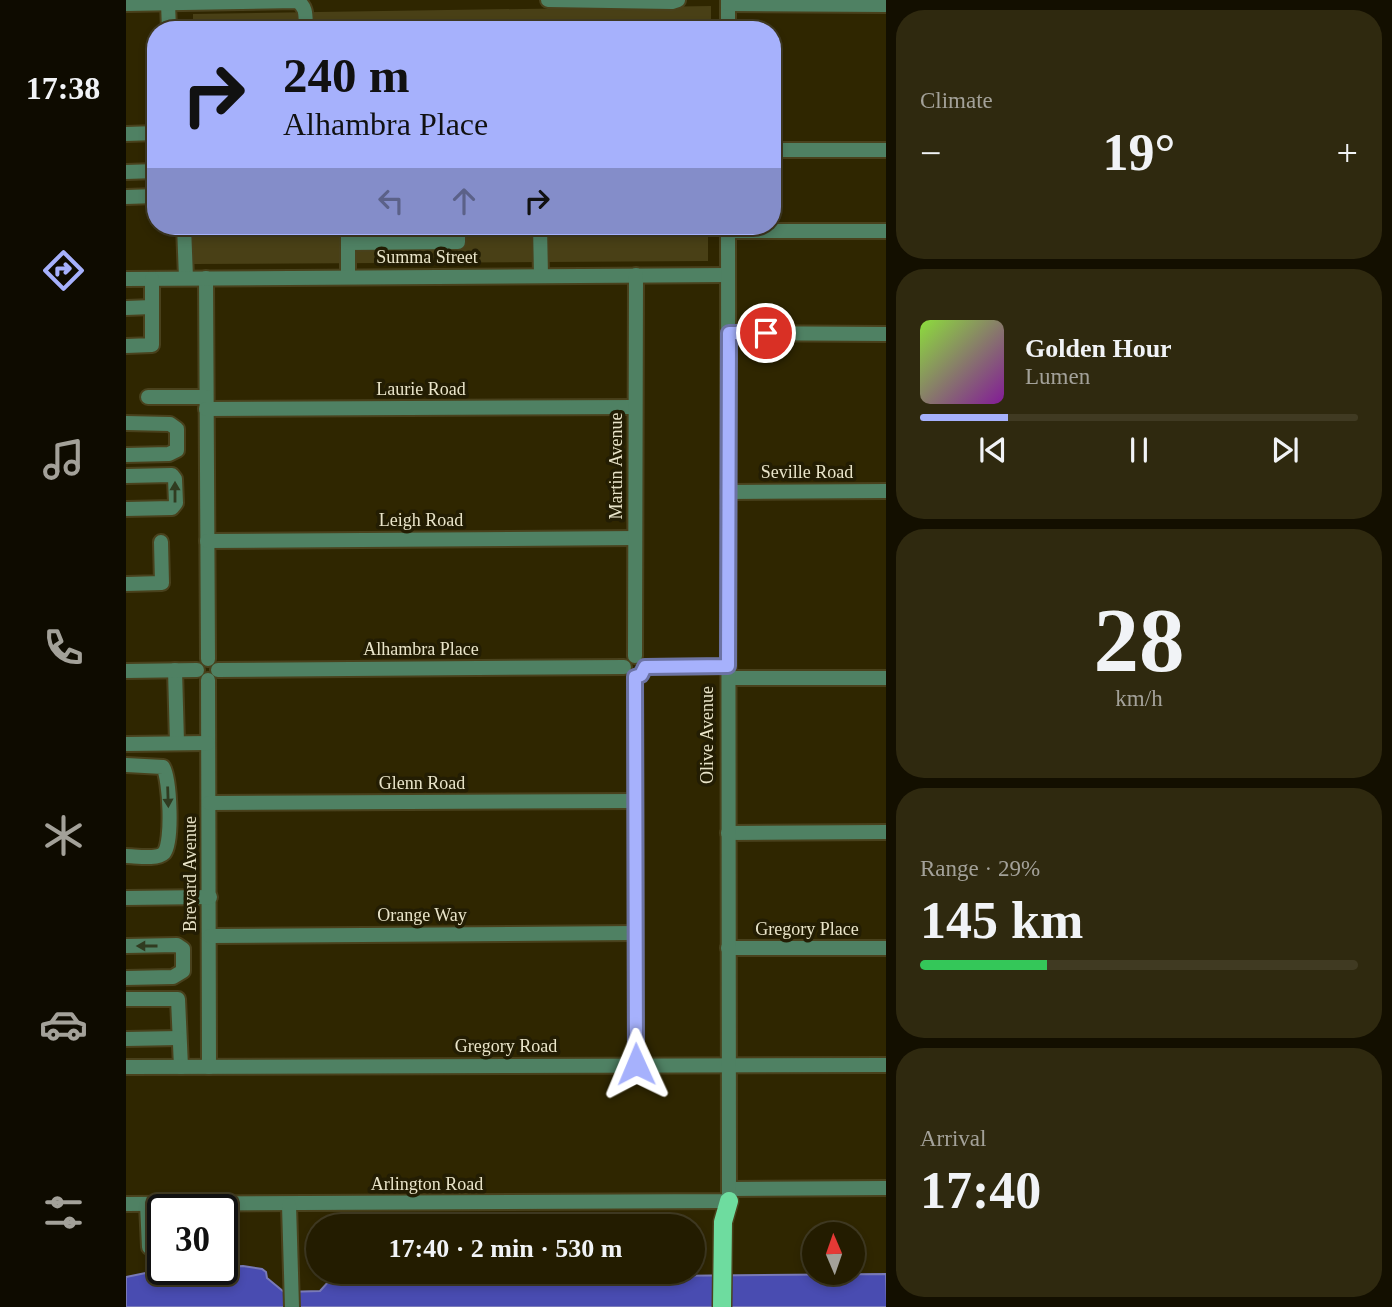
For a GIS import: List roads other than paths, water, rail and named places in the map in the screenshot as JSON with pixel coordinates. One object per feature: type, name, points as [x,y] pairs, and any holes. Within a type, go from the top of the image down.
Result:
[{"type":"main road","name":"Olive Avenue","points":[[728,1272],[728,1233],[723,1222],[729,1195]]},
{"type":"main road","points":[[722,1307],[728,1272]]},
{"type":"main road","points":[[728,1272],[734,1307]]},
{"type":"street","points":[[548,0],[678,0]]},
{"type":"street","points":[[126,4],[297,1],[305,10],[306,21]]},
{"type":"street","points":[[728,21],[728,2],[886,5]]},
{"type":"street","points":[[168,4],[169,21]]},
{"type":"street","points":[[126,134],[147,133]]},
{"type":"street","points":[[781,150],[886,150]]},
{"type":"street","points":[[126,172],[147,171]]},
{"type":"street","points":[[126,197],[147,196]]},
{"type":"street","points":[[781,229],[886,232]]},
{"type":"street","points":[[184,235],[186,278]]},
{"type":"street","points":[[348,235],[348,277]]},
{"type":"street","points":[[348,243],[458,242],[458,235]]},
{"type":"street","points":[[540,235],[541,276]]},
{"type":"street","name":"Olive Avenue","points":[[729,235],[729,1195]]},
{"type":"street","name":"Martin Avenue","points":[[636,275],[636,1064]]},
{"type":"street","name":"Summa Street","points":[[126,279],[728,275]]},
{"type":"street","name":"Brevard Avenue","points":[[206,278],[209,1068]]},
{"type":"street","points":[[126,346],[152,345],[152,279]]},
{"type":"street","points":[[126,308],[152,307]]},
{"type":"street","points":[[729,333],[886,334]]},
{"type":"street","name":"Laurie Road","points":[[148,397],[206,403],[635,407]]},
{"type":"street","points":[[126,423],[170,424],[177,429],[177,450],[169,454],[126,455]]},
{"type":"street","points":[[126,476],[172,475],[175,479],[176,503],[172,508],[126,509]]},
{"type":"street","name":"Seville Road","points":[[729,492],[886,491]]},
{"type":"street","name":"Leigh Road","points":[[207,541],[635,538]]},
{"type":"street","points":[[126,584],[162,583],[161,542]]},
{"type":"street","name":"Alhambra Place","points":[[126,671],[635,667],[886,678]]},
{"type":"street","points":[[175,670],[177,743]]},
{"type":"street","points":[[126,744],[208,743]]},
{"type":"street","points":[[126,765],[163,766],[169,791],[168,843],[164,852],[158,856],[126,856]]},
{"type":"street","name":"Glenn Road","points":[[209,803],[635,801]]},
{"type":"street","points":[[728,833],[886,832]]},
{"type":"street","points":[[126,898],[210,897]]},
{"type":"street","name":"Orange Way","points":[[210,936],[635,933]]},
{"type":"street","points":[[126,946],[177,945],[183,949],[183,971],[173,977],[126,978]]},
{"type":"street","name":"Gregory Place","points":[[728,948],[886,948]]},
{"type":"street","points":[[126,999],[178,999],[181,1067]]},
{"type":"street","points":[[126,1039],[179,1038]]},
{"type":"street","name":"Gregory Road","points":[[126,1068],[886,1065]]},
{"type":"street","name":"Arlington Road","points":[[238,1205],[729,1195],[886,1188]]},
{"type":"street","name":"Arlington Road","points":[[126,1205],[147,1205]]},
{"type":"street","points":[[289,1205],[292,1307]]}]
